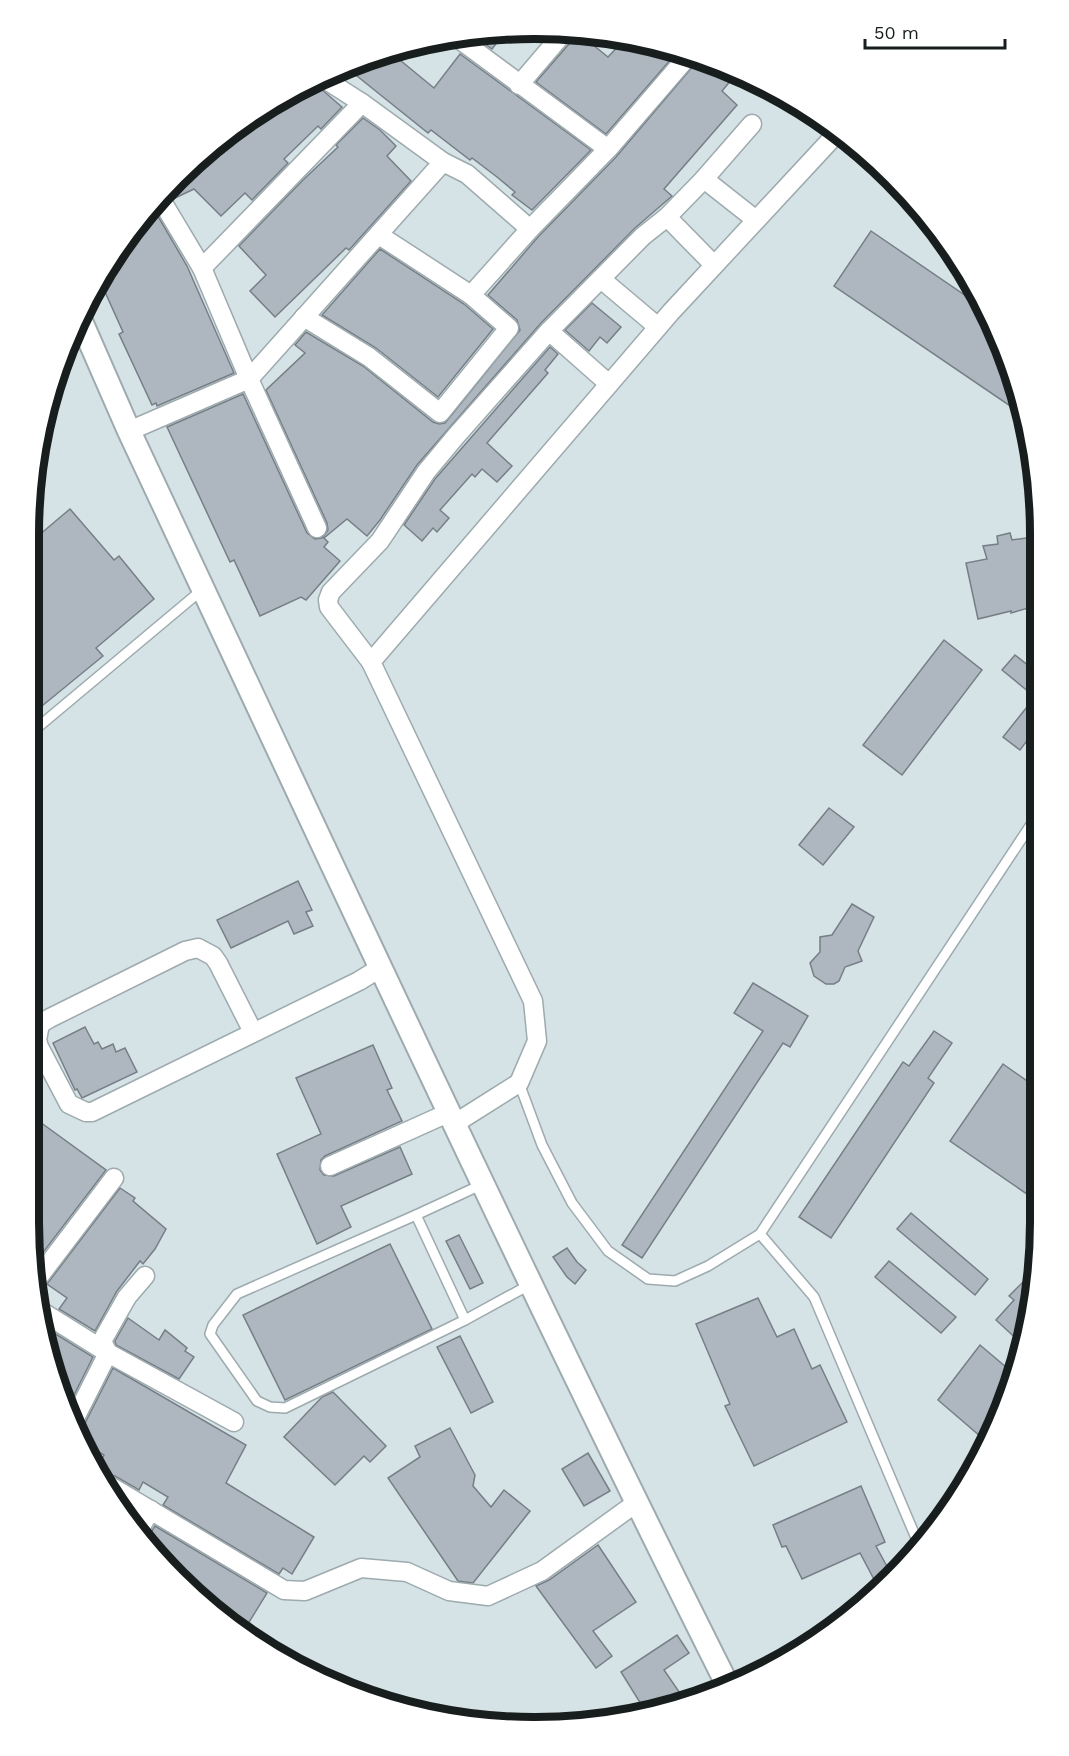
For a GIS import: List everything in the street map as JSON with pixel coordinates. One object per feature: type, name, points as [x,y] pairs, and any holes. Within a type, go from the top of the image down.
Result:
[{"type":"street","points":[[519,85],[558,40]]},
{"type":"street","points":[[465,44],[608,149]]},
{"type":"street","points":[[471,295],[530,229],[608,149],[683,62]]},
{"type":"street","points":[[331,83],[444,162],[466,174],[530,229]]},
{"type":"street","points":[[202,268],[362,103]]},
{"type":"street","points":[[330,1166],[451,1118],[519,1083],[537,1041],[533,1001],[371,662],[329,607],[328,600],[331,591],[380,541],[426,472],[549,331],[643,236],[667,217],[752,124]]},
{"type":"street","points":[[371,662],[658,327],[832,138]]},
{"type":"street","points":[[129,431],[249,379],[444,162]]},
{"type":"street","points":[[704,179],[756,220]]},
{"type":"street","points":[[164,205],[202,268],[316,528]]},
{"type":"street","points":[[667,217],[714,265]]},
{"type":"street","points":[[304,317],[369,357],[440,413],[509,328],[471,295],[379,235]]},
{"type":"street","points":[[601,279],[658,327]]},
{"type":"street","points":[[84,328],[129,431],[451,1118],[636,1503],[724,1679]]},
{"type":"street","points":[[549,331],[609,384]]},
{"type":"street","points":[[39,1029],[40,1024],[50,1018],[185,951],[198,948],[213,956],[218,963],[254,1032]]},
{"type":"street","points":[[39,1044],[69,1104],[86,1112],[98,1109],[380,968]]},
{"type":"street","points":[[42,1273],[114,1178]]},
{"type":"street","points":[[108,1353],[102,1341],[128,1297],[146,1276]]},
{"type":"street","points":[[49,1316],[108,1353],[234,1422]]},
{"type":"street","points":[[78,1413],[108,1353]]},
{"type":"street","points":[[120,1492],[284,1590],[305,1591],[361,1568],[407,1572],[449,1591],[489,1596],[542,1571],[636,1503]]},
{"type":"street","points":[[142,1524],[151,1510]]},
{"type":"lane","points":[[39,726],[203,589]]},
{"type":"lane","points":[[519,1083],[542,1145],[572,1203],[608,1251],[648,1278],[675,1281],[708,1266],[760,1234],[1030,826]]},
{"type":"lane","points":[[483,1184],[237,1294],[213,1325],[210,1334],[257,1401],[270,1407],[285,1408],[465,1320],[531,1284]]},
{"type":"lane","points":[[416,1215],[465,1320]]},
{"type":"lane","points":[[760,1234],[814,1297],[916,1537]]},
{"type":"building","points":[[499,40],[492,49],[482,42]]},
{"type":"building","points":[[572,40],[590,42],[608,57],[618,47],[672,58],[606,134],[536,82]]},
{"type":"building","points":[[460,54],[591,150],[532,210],[512,195],[515,192],[472,158],[470,160],[431,130],[428,133],[354,73],[398,58],[434,88]]},
{"type":"building","points":[[694,65],[731,80],[722,91],[737,105],[664,189],[672,196],[635,228],[541,323],[417,465],[367,536],[347,519],[324,538],[328,542],[324,547],[340,561],[306,600],[301,597],[260,616],[234,560],[230,562],[167,427],[243,394],[307,533],[315,539],[322,538],[328,530],[327,523],[266,390],[305,353],[295,345],[306,332],[363,366],[433,422],[445,423],[520,330],[517,320],[488,295],[538,237],[616,157]]},
{"type":"building","points":[[320,88],[342,107],[321,129],[318,126],[284,159],[288,163],[252,200],[245,193],[221,216],[194,189],[173,199],[172,197],[184,184],[233,141],[287,105]]},
{"type":"building","points":[[363,118],[380,130],[396,146],[387,156],[411,181],[349,250],[346,248],[275,317],[250,291],[266,275],[239,246],[338,147],[336,145]]},
{"type":"building","points":[[157,214],[187,266],[234,373],[157,406],[156,403],[152,405],[119,334],[123,332],[104,289],[141,233]]},
{"type":"building","points":[[871,231],[970,299],[1004,375],[1013,408],[834,286]]},
{"type":"building","points":[[380,249],[464,304],[493,329],[438,397],[376,348],[322,315]]},
{"type":"building","points":[[592,303],[621,327],[607,343],[600,337],[589,351],[565,330]]},
{"type":"building","points":[[550,347],[558,354],[545,370],[548,373],[487,443],[512,466],[497,482],[482,469],[475,477],[472,474],[440,510],[449,518],[437,532],[433,528],[422,541],[404,525],[435,479]]},
{"type":"building","points":[[70,509],[114,560],[119,556],[154,599],[96,648],[103,656],[39,708],[39,535]]},
{"type":"building","points":[[1010,533],[1012,540],[1030,537],[1030,608],[978,619],[966,563],[987,559],[983,546],[998,544],[997,536]]},
{"type":"building","points":[[944,640],[982,670],[902,775],[863,745]]},
{"type":"building","points":[[1015,655],[1030,667],[1030,693],[1002,670]]},
{"type":"building","points":[[1030,703],[1030,737],[1020,750],[1003,737]]},
{"type":"building","points":[[829,808],[854,827],[823,865],[799,845]]},
{"type":"building","points":[[298,881],[312,910],[306,912],[313,926],[294,934],[288,921],[231,948],[217,920]]},
{"type":"building","points":[[852,904],[874,917],[858,951],[862,961],[845,967],[839,981],[826,984],[814,976],[810,963],[820,952],[820,937],[832,935]]},
{"type":"building","points":[[753,983],[808,1016],[790,1047],[783,1043],[642,1258],[622,1245],[763,1031],[734,1013]]},
{"type":"building","points":[[85,1027],[94,1044],[98,1042],[102,1049],[113,1044],[116,1052],[125,1048],[137,1072],[82,1098],[77,1089],[75,1090],[53,1043]]},
{"type":"building","points":[[934,1031],[952,1043],[928,1078],[934,1083],[831,1238],[799,1217],[903,1062],[909,1066]]},
{"type":"building","points":[[373,1045],[392,1088],[387,1090],[402,1121],[325,1156],[321,1160],[320,1170],[324,1175],[334,1176],[400,1147],[412,1174],[341,1206],[351,1227],[317,1244],[277,1154],[321,1134],[296,1078]]},
{"type":"building","points":[[1003,1064],[1030,1083],[1030,1196],[950,1141]]},
{"type":"building","points":[[39,1123],[106,1170],[40,1256],[39,1222]]},
{"type":"building","points":[[120,1188],[135,1198],[133,1201],[166,1229],[155,1249],[143,1264],[140,1261],[117,1291],[95,1331],[59,1309],[67,1298],[47,1284]]},
{"type":"building","points":[[911,1213],[988,1279],[975,1295],[897,1229]]},
{"type":"building","points":[[459,1235],[483,1283],[470,1289],[446,1241]]},
{"type":"building","points":[[390,1244],[432,1329],[285,1400],[243,1315]]},
{"type":"building","points":[[567,1248],[586,1270],[575,1284],[553,1257]]},
{"type":"building","points":[[889,1261],[956,1317],[941,1333],[875,1277]]},
{"type":"building","points":[[1027,1278],[1016,1338],[996,1320],[1014,1300],[1009,1296]]},
{"type":"building","points":[[758,1298],[777,1337],[794,1329],[812,1369],[820,1365],[847,1422],[754,1466],[725,1406],[730,1404],[696,1324]]},
{"type":"building","points":[[128,1318],[159,1340],[165,1330],[187,1348],[185,1351],[194,1357],[179,1379],[116,1345],[115,1341]]},
{"type":"building","points":[[52,1332],[93,1357],[72,1399]]},
{"type":"building","points":[[460,1336],[493,1402],[471,1413],[437,1347]]},
{"type":"building","points":[[980,1345],[1008,1368],[981,1437],[938,1400]]},
{"type":"building","points":[[113,1368],[246,1445],[226,1483],[314,1537],[292,1574],[283,1568],[279,1574],[163,1505],[168,1497],[143,1482],[139,1490],[115,1476],[110,1476],[101,1461],[104,1455],[94,1449],[84,1425]]},
{"type":"building","points":[[333,1392],[386,1446],[370,1462],[364,1456],[335,1485],[284,1437],[322,1397]]},
{"type":"building","points":[[450,1428],[475,1475],[473,1486],[491,1507],[504,1490],[530,1511],[473,1583],[458,1581],[388,1478],[420,1457],[415,1446]]},
{"type":"building","points":[[588,1453],[610,1491],[584,1506],[562,1469]]},
{"type":"building","points":[[861,1486],[885,1542],[876,1546],[888,1569],[875,1581],[860,1553],[802,1579],[786,1546],[782,1547],[773,1525]]},
{"type":"building","points":[[155,1526],[267,1593],[247,1625],[184,1572],[150,1534]]},
{"type":"building","points":[[598,1545],[636,1602],[593,1631],[612,1656],[596,1668],[536,1586],[549,1580]]},
{"type":"building","points":[[677,1635],[689,1653],[664,1670],[681,1695],[663,1700],[641,1705],[621,1672]]}]
